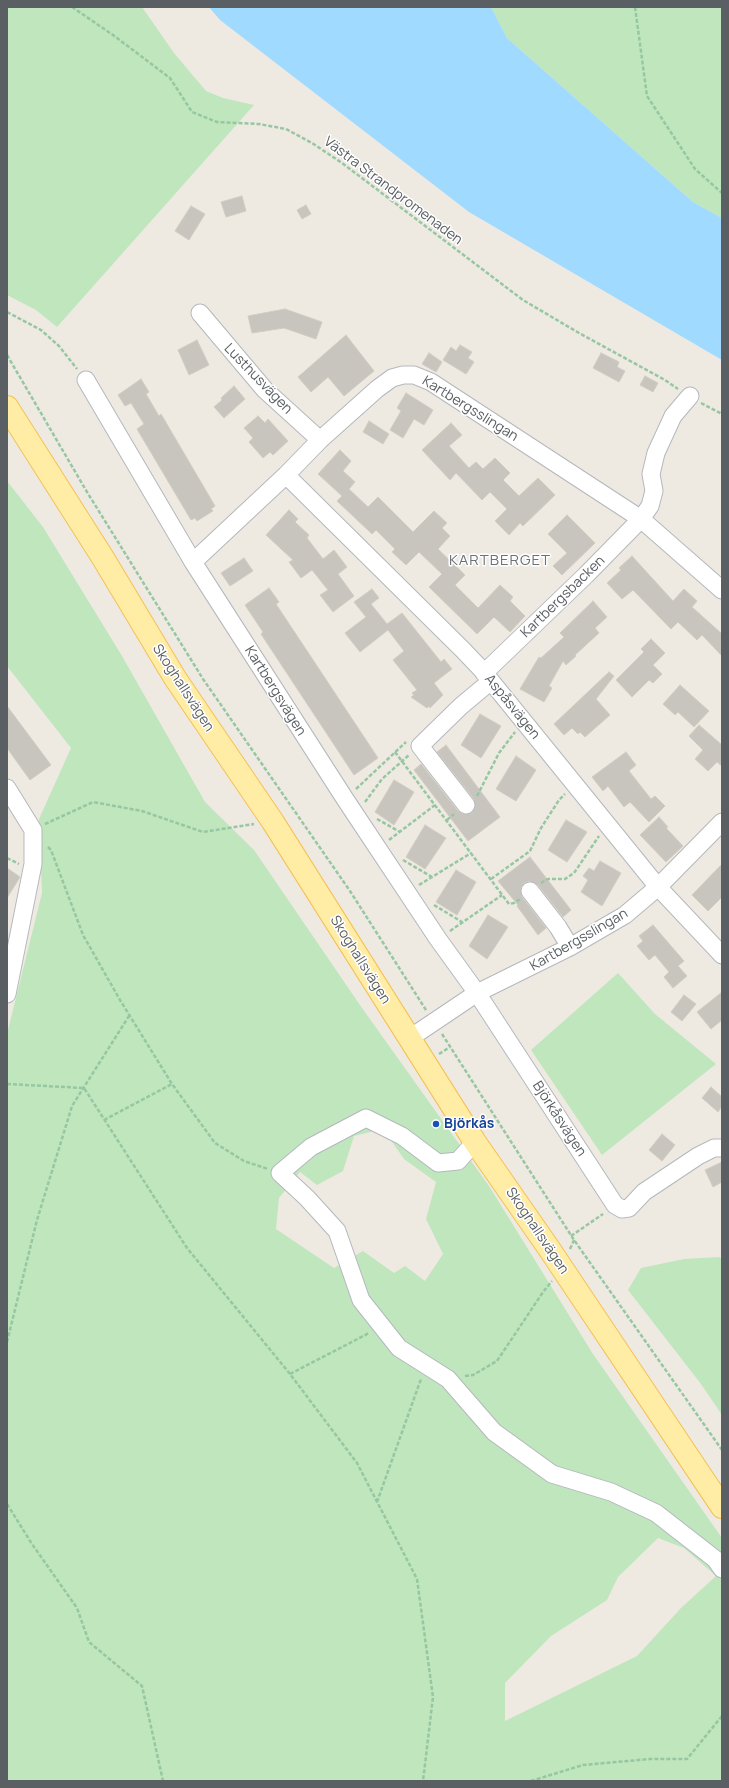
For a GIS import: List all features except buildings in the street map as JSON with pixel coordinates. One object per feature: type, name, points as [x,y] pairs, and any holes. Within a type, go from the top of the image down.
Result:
[{"type":"main road","name":"Skoghallsvägen","points":[[7,407],[103,558],[175,678],[273,822],[475,1142],[562,1268],[722,1507]]},
{"type":"street","name":"Lusthusvägen","points":[[200,314],[265,390],[320,440]]},
{"type":"street","name":"Kartbergsslingan","points":[[194,562],[286,475],[320,440],[376,389],[392,378],[403,375],[414,375],[431,382],[640,519],[722,590]]},
{"type":"street","name":"Kartbergsvägen","points":[[86,380],[194,562],[354,813],[438,939],[477,993]]},
{"type":"street","name":"Kartbergsbacken","points":[[420,746],[461,706],[640,519],[650,506],[654,491],[651,474],[656,452],[673,416],[690,396]]},
{"type":"street","name":"Aspåsvägen","points":[[286,475],[452,639],[488,677],[658,887],[722,955]]},
{"type":"street","points":[[420,746],[466,805]]},
{"type":"street","points":[[7,788],[33,830],[33,864],[7,994]]},
{"type":"street","name":"Kartbergsslingan","points":[[477,993],[570,947],[625,915],[658,887],[722,822]]},
{"type":"street","points":[[530,892],[558,926],[570,947]]},
{"type":"street","points":[[410,1038],[433,1021],[477,993]]},
{"type":"street","name":"Björkåsvägen","points":[[477,993],[615,1205]]},
{"type":"street","points":[[475,1142],[458,1161],[438,1163],[402,1136],[366,1118],[311,1147],[280,1173],[307,1198],[337,1231],[361,1300],[399,1348],[448,1379],[494,1432],[552,1474],[611,1492],[656,1513],[715,1558],[722,1569]]},
{"type":"street","points":[[615,1205],[622,1209],[629,1208],[644,1192],[698,1156],[714,1148],[722,1148]]},
{"type":"path","name":"Västra Strandpromenaden","points":[[72,7],[113,35],[170,78],[192,112],[217,122],[259,124],[286,129],[312,143],[342,163],[523,300],[579,334],[665,380]]},
{"type":"path","points":[[635,7],[647,96],[695,169],[722,193]]},
{"type":"path","points":[[7,312],[41,330],[59,346],[86,380]]},
{"type":"path","points":[[7,355],[87,492],[203,679],[350,891],[571,1236],[722,1450]]},
{"type":"path","points":[[447,820],[478,794],[499,754],[524,722]]},
{"type":"path","points":[[354,813],[364,803],[382,778],[420,746]]},
{"type":"path","points":[[395,752],[509,904],[512,905],[548,879],[565,879],[574,873],[601,832],[608,825]]},
{"type":"path","points":[[491,879],[530,851],[541,828],[559,800],[577,786]]},
{"type":"path","points":[[273,822],[203,832],[142,811],[93,802],[33,830],[50,850],[83,935],[129,1016],[172,1084],[215,1143],[244,1161],[280,1173]]},
{"type":"path","points":[[378,849],[435,805]]},
{"type":"path","points":[[406,891],[471,853]]},
{"type":"path","points":[[388,864],[399,858],[403,859],[432,877]]},
{"type":"path","points":[[438,939],[502,895]]},
{"type":"path","points":[[419,911],[432,905],[436,906],[462,922]]},
{"type":"path","points":[[7,1342],[38,1220],[72,1106],[129,1016]]},
{"type":"path","points":[[7,1084],[84,1088]]},
{"type":"path","points":[[104,1120],[172,1084]]},
{"type":"path","points":[[84,1088],[187,1248],[290,1374],[357,1463],[418,1579],[432,1697],[423,1781]]},
{"type":"path","points":[[571,1236],[615,1205]]},
{"type":"path","points":[[448,1379],[473,1375],[497,1361],[543,1292],[562,1268]]},
{"type":"path","points":[[290,1374],[382,1326]]},
{"type":"path","points":[[377,1502],[426,1365]]},
{"type":"path","points":[[7,1504],[32,1544],[77,1608],[89,1642],[142,1686],[163,1781]]},
{"type":"path","points":[[531,1781],[583,1765],[650,1759],[687,1759],[722,1716]]},
{"type":"green space","points":[[7,7],[142,7],[174,53],[206,91],[223,98],[254,105],[57,327],[36,310],[7,295]]},
{"type":"green space","points":[[491,7],[722,7],[722,218],[693,202],[507,38]]},
{"type":"green space","points":[[7,481],[43,527],[122,656],[205,802],[254,850],[362,1008],[489,1186],[593,1354],[722,1538],[722,1781],[7,1781],[7,1034],[42,893],[39,819],[71,748],[7,666]],"holes":[[[383,1129],[404,1159],[436,1182],[426,1219],[443,1254],[425,1281],[405,1266],[394,1273],[363,1251],[334,1268],[276,1229],[279,1198],[300,1172],[317,1185],[343,1171],[354,1136]],[[658,1538],[684,1548],[716,1576],[681,1608],[637,1656],[505,1721],[505,1683],[551,1636],[607,1600],[618,1577]]]},
{"type":"green space","points":[[618,973],[655,1014],[716,1064],[602,1155],[531,1050]]},
{"type":"green space","points":[[719,1257],[722,1259],[722,1415],[701,1384],[628,1290],[641,1268],[684,1259]]},
{"type":"water","points":[[209,7],[491,7],[507,38],[693,202],[722,218],[722,360],[469,212],[220,20]]},
{"type":"place","name":"Björkås","points":[[436,1124]]},
{"type":"district","name":"KARTBERGET","points":[[500,561]]}]
